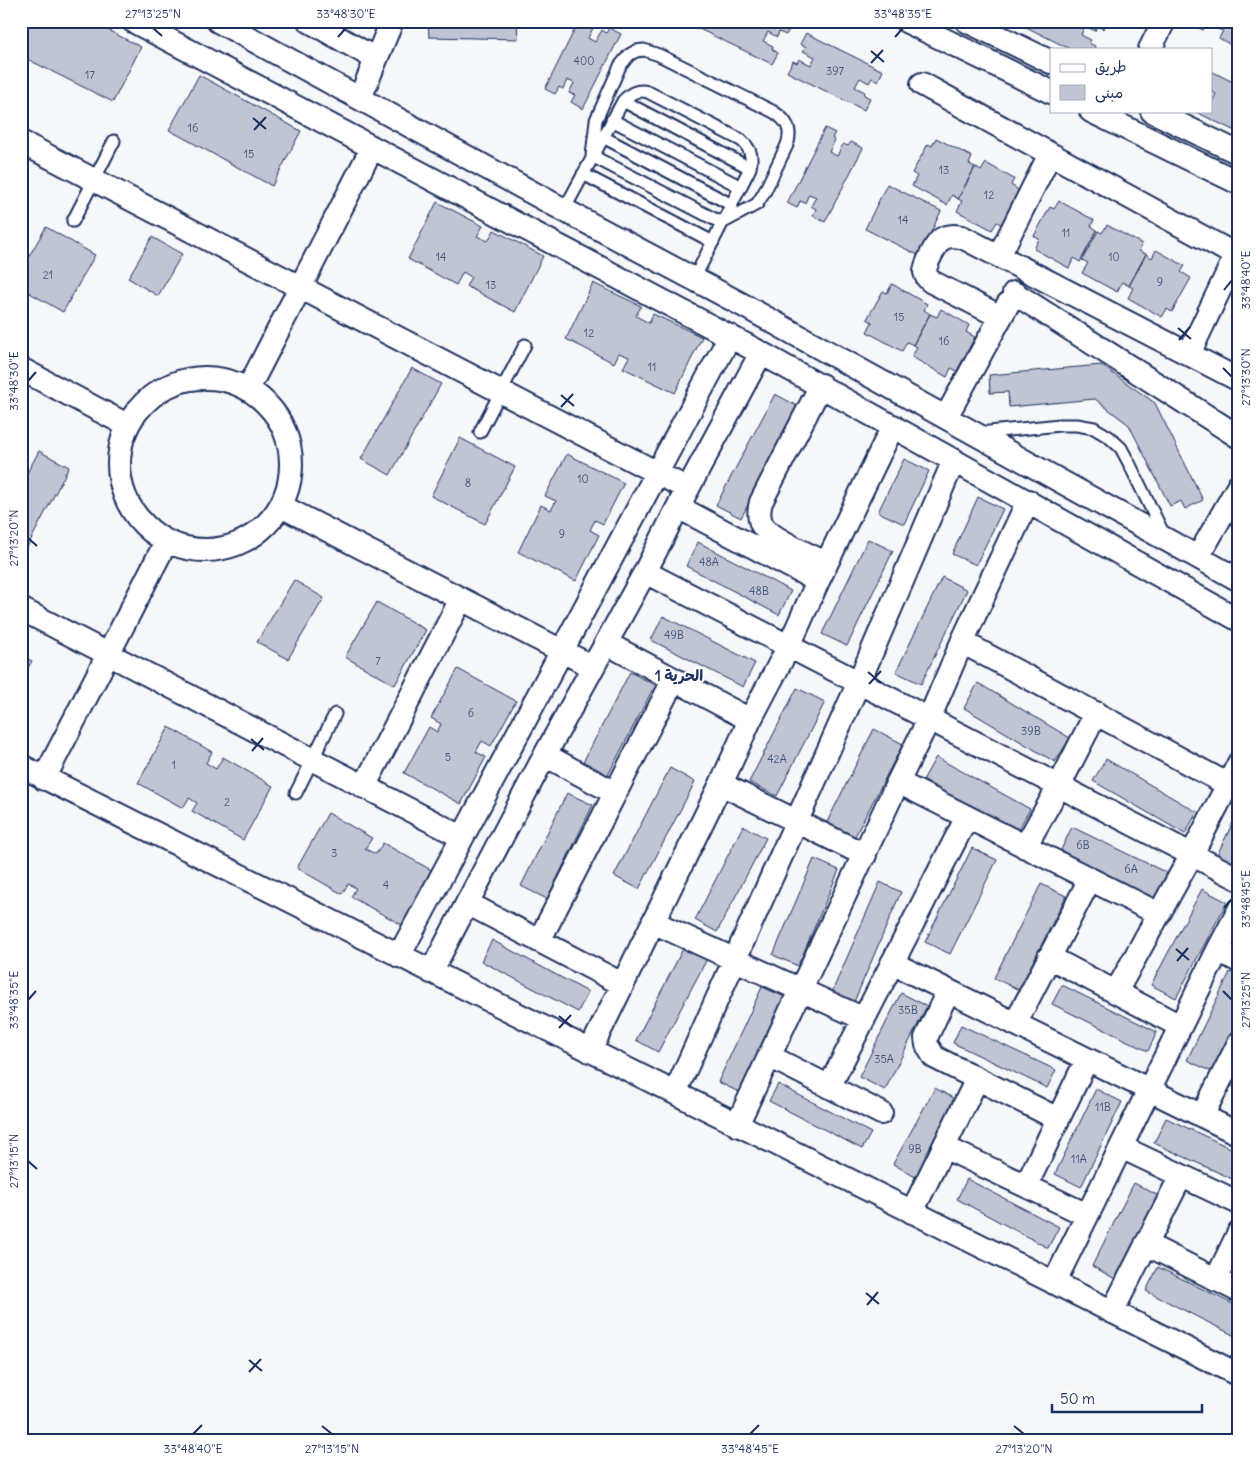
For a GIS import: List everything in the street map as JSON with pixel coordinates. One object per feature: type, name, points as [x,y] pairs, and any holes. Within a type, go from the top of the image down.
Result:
[{"type":"street","points":[[133,21],[163,29],[372,148],[730,336],[1239,620]]},
{"type":"street","points":[[218,21],[694,279],[1239,580]]},
{"type":"street","points":[[309,21],[376,59]]},
{"type":"street","points":[[360,98],[392,21]]},
{"type":"street","points":[[906,21],[1050,92]]},
{"type":"street","points":[[967,21],[1050,62]]},
{"type":"street","points":[[1150,48],[1164,21]]},
{"type":"street","points":[[922,84],[1237,256],[1188,354]]},
{"type":"street","points":[[1093,112],[1239,183]]},
{"type":"street","points":[[1154,112],[1239,154]]},
{"type":"street","points":[[21,142],[657,473],[683,498],[822,572]]},
{"type":"street","points":[[248,389],[372,148]]},
{"type":"street","points":[[999,256],[1050,154]]},
{"type":"street","points":[[1001,317],[932,282],[926,276],[926,268],[938,243],[943,239],[949,236],[962,237],[1239,380]]},
{"type":"street","points":[[946,417],[1027,271]]},
{"type":"street","points":[[1014,293],[1239,437]]},
{"type":"street","points":[[399,956],[730,336]]},
{"type":"street","points":[[430,972],[761,353]]},
{"type":"street","points":[[21,369],[127,425]]},
{"type":"street","points":[[193,378],[222,380],[248,389],[269,406],[284,429],[291,454],[290,481],[281,506],[265,527],[243,542],[218,550],[192,550],[166,542],[144,526],[128,504],[119,478],[119,451],[127,425],[143,402],[166,386],[193,378]]},
{"type":"street","points":[[768,544],[759,509],[761,502],[820,386]]},
{"type":"street","points":[[590,1051],[721,784],[750,720],[789,646],[822,572],[893,426]]},
{"type":"street","points":[[675,1094],[859,682],[954,460]]},
{"type":"street","points":[[1198,557],[1239,485]]},
{"type":"street","points":[[737,1125],[929,719],[962,642],[1028,502]]},
{"type":"street","points":[[281,506],[593,667]]},
{"type":"street","points":[[44,778],[166,542]]},
{"type":"street","points":[[645,572],[1239,879]]},
{"type":"street","points":[[364,787],[461,599]]},
{"type":"street","points":[[21,609],[462,837]]},
{"type":"street","points":[[962,642],[1227,784]]},
{"type":"street","points":[[606,643],[750,720]]},
{"type":"street","points":[[539,941],[674,679]]},
{"type":"street","points":[[1026,847],[1096,713]]},
{"type":"street","points":[[545,755],[615,793]]},
{"type":"street","points":[[1116,992],[1192,854],[1239,763]]},
{"type":"street","points":[[21,766],[1239,1375]]},
{"type":"street","points":[[898,782],[1158,914]]},
{"type":"street","points":[[721,784],[865,855]]},
{"type":"street","points":[[829,1086],[967,817]]},
{"type":"street","points":[[1015,1024],[1090,879]]},
{"type":"street","points":[[467,903],[622,984]]},
{"type":"street","points":[[1054,1283],[1239,910]]},
{"type":"street","points":[[653,922],[864,1019]]},
{"type":"street","points":[[1218,950],[1239,961]]},
{"type":"street","points":[[1049,957],[1180,1026]]},
{"type":"street","points":[[892,964],[1239,1134]]},
{"type":"street","points":[[948,991],[926,1038],[927,1045],[934,1057],[1058,1119]]},
{"type":"street","points":[[1202,1116],[1236,1055]]},
{"type":"street","points":[[769,1056],[881,1112]]},
{"type":"street","points":[[1026,1186],[1087,1059]]},
{"type":"street","points":[[912,1212],[977,1079]]},
{"type":"street","points":[[944,1147],[1088,1215]]},
{"type":"street","points":[[1121,1147],[1239,1203]]},
{"type":"street","points":[[1112,1312],[1180,1176]]},
{"type":"street","points":[[1216,1280],[1239,1232]]},
{"type":"street","points":[[1146,1244],[1239,1291]]},
{"type":"lane","points":[[592,156],[595,127],[599,112],[620,66],[629,54],[636,51],[652,52],[772,111],[784,119],[788,125],[790,132],[787,145],[757,204],[722,223]]},
{"type":"lane","points":[[564,210],[623,101],[636,91],[648,92],[741,140],[751,152],[750,168],[694,279]]},
{"type":"lane","points":[[623,101],[750,168]]},
{"type":"lane","points":[[612,120],[741,188]]},
{"type":"lane","points":[[603,137],[732,205]]},
{"type":"lane","points":[[73,221],[114,141]]},
{"type":"lane","points":[[592,156],[722,223]]},
{"type":"lane","points":[[583,174],[713,242]]},
{"type":"lane","points":[[480,432],[525,345]]},
{"type":"lane","points":[[974,433],[1068,425],[1094,428],[1109,437],[1121,448],[1166,539]]},
{"type":"lane","points":[[296,793],[335,714]]},
{"type":"building","points":[[22,21],[90,21],[141,47],[113,102],[21,56]]},
{"type":"building","points":[[428,21],[517,21],[518,39],[429,37]]},
{"type":"building","points":[[579,21],[592,21],[591,25],[594,26],[588,38],[595,42],[602,30],[606,33],[609,28],[621,34],[583,109],[571,102],[575,95],[569,93],[574,83],[567,80],[563,89],[559,87],[555,94],[545,89]]},
{"type":"building","points":[[698,21],[783,21],[791,25],[786,35],[779,32],[777,37],[768,32],[763,41],[773,46],[772,49],[778,53],[772,64],[695,27]]},
{"type":"building","points":[[1014,21],[1107,21],[1103,29],[1097,26],[1095,31],[1085,26],[1081,35],[1091,40],[1089,43],[1095,46],[1094,48],[1068,48]]},
{"type":"building","points":[[1194,21],[1213,21],[1211,25],[1206,23],[1203,30],[1193,25]]},
{"type":"building","points":[[1221,21],[1239,21],[1239,29],[1231,45],[1219,38],[1223,31],[1217,29]]},
{"type":"building","points":[[806,33],[883,71],[878,81],[872,78],[869,83],[860,78],[855,87],[865,92],[864,95],[870,98],[864,110],[787,72],[793,61],[797,63],[799,59],[811,65],[815,57],[803,51],[806,47],[800,44]]},
{"type":"building","points":[[1212,72],[1239,85],[1239,133],[1196,112],[1212,112],[1212,102],[1216,94],[1212,92]]},
{"type":"building","points":[[199,75],[301,131],[272,186],[169,130]]},
{"type":"building","points":[[825,128],[835,133],[832,138],[835,140],[829,152],[837,156],[843,144],[848,146],[851,142],[863,148],[825,222],[813,216],[816,209],[811,206],[816,197],[809,194],[805,203],[800,201],[797,208],[787,203]]},
{"type":"building","points":[[936,138],[972,157],[969,164],[975,167],[958,199],[952,195],[947,205],[912,186],[917,176],[912,173],[928,144],[932,146]]},
{"type":"building","points":[[986,163],[1014,179],[1011,185],[1020,191],[1002,225],[997,222],[992,230],[957,211],[962,201],[958,199],[975,167],[981,171]]},
{"type":"building","points":[[887,184],[941,211],[920,256],[865,229]]},
{"type":"building","points":[[1059,201],[1094,220],[1091,226],[1097,230],[1080,262],[1074,258],[1069,268],[1034,249],[1039,239],[1034,236],[1050,207],[1054,209]]},
{"type":"building","points":[[437,202],[483,226],[477,236],[488,241],[494,230],[543,256],[515,312],[466,286],[471,277],[463,272],[456,285],[408,259]]},
{"type":"building","points":[[1107,225],[1142,244],[1139,251],[1146,254],[1129,286],[1122,282],[1117,292],[1082,273],[1088,263],[1082,260],[1098,231],[1102,233]]},
{"type":"building","points":[[46,227],[95,255],[63,312],[21,288],[21,270]]},
{"type":"building","points":[[152,237],[182,254],[158,296],[128,278]]},
{"type":"building","points":[[1156,250],[1185,266],[1181,272],[1191,278],[1172,312],[1167,309],[1162,317],[1128,298],[1133,288],[1129,286],[1146,254],[1152,258]]},
{"type":"building","points":[[593,283],[641,306],[636,316],[649,323],[653,314],[702,337],[675,393],[623,368],[629,357],[619,353],[614,363],[566,339]]},
{"type":"building","points":[[892,284],[927,304],[924,310],[930,314],[913,345],[907,342],[902,351],[867,332],[872,322],[867,319],[883,291],[887,293]]},
{"type":"building","points":[[941,309],[969,325],[966,332],[975,337],[957,371],[951,368],[947,377],[912,357],[917,347],[913,345],[930,314],[937,317]]},
{"type":"building","points":[[1101,365],[1155,403],[1203,500],[1185,509],[1181,501],[1170,506],[1129,425],[1095,399],[1009,407],[1008,392],[990,393],[989,375]]},
{"type":"building","points":[[412,368],[441,384],[390,475],[361,459]]},
{"type":"building","points":[[775,394],[799,407],[741,518],[716,505]]},
{"type":"building","points":[[460,438],[515,467],[485,524],[431,496]]},
{"type":"building","points":[[39,451],[69,467],[24,553],[21,552],[21,484]]},
{"type":"building","points":[[567,454],[624,483],[603,524],[595,520],[590,530],[599,535],[576,581],[518,552],[541,505],[551,510],[556,501],[545,496]]},
{"type":"building","points":[[904,459],[929,471],[904,524],[878,512]]},
{"type":"building","points":[[978,497],[1003,509],[976,565],[952,554]]},
{"type":"building","points":[[868,539],[893,551],[847,646],[822,634]]},
{"type":"building","points":[[698,542],[791,591],[779,615],[686,566]]},
{"type":"building","points":[[942,577],[967,590],[921,684],[896,672]]},
{"type":"building","points":[[294,580],[324,598],[288,659],[257,642]]},
{"type":"building","points":[[377,602],[426,630],[395,685],[345,657]]},
{"type":"building","points":[[663,616],[755,663],[743,687],[651,640]]},
{"type":"building","points":[[21,656],[32,661],[21,680]]},
{"type":"building","points":[[458,669],[516,701],[491,746],[482,741],[476,752],[486,757],[461,804],[404,773],[429,727],[437,732],[441,724],[431,718]]},
{"type":"building","points":[[630,672],[655,685],[607,777],[582,764]]},
{"type":"building","points":[[978,683],[1070,738],[1055,762],[964,708]]},
{"type":"building","points":[[797,688],[825,702],[777,796],[749,782]]},
{"type":"building","points":[[169,727],[212,752],[206,763],[216,769],[223,757],[273,786],[243,840],[192,811],[197,803],[189,798],[183,808],[138,783]]},
{"type":"building","points":[[874,729],[903,744],[854,838],[826,824]]},
{"type":"building","points":[[936,757],[1030,809],[1017,832],[923,780]]},
{"type":"building","points":[[1106,759],[1197,812],[1185,834],[1093,781]]},
{"type":"building","points":[[670,768],[695,782],[639,889],[614,876]]},
{"type":"building","points":[[567,793],[593,805],[547,899],[521,886]]},
{"type":"building","points":[[1239,810],[1239,866],[1217,855]]},
{"type":"building","points":[[328,813],[372,838],[365,849],[376,854],[383,843],[433,871],[402,925],[351,897],[356,888],[348,884],[342,894],[297,868]]},
{"type":"building","points":[[743,826],[766,838],[717,932],[695,920]]},
{"type":"building","points":[[1072,827],[1167,873],[1154,900],[1059,854]]},
{"type":"building","points":[[972,848],[997,860],[950,954],[925,942]]},
{"type":"building","points":[[814,859],[839,870],[798,966],[773,955]]},
{"type":"building","points":[[880,882],[901,892],[854,1002],[832,992]]},
{"type":"building","points":[[1041,884],[1066,896],[1019,990],[994,978]]},
{"type":"building","points":[[1202,889],[1227,902],[1176,998],[1151,985]]},
{"type":"building","points":[[492,940],[588,992],[578,1012],[481,961]]},
{"type":"building","points":[[684,947],[707,959],[658,1052],[636,1040]]},
{"type":"building","points":[[1230,972],[1239,976],[1239,1022],[1214,1073],[1187,1060]]},
{"type":"building","points":[[1062,985],[1157,1032],[1148,1051],[1052,1004]]},
{"type":"building","points":[[762,987],[785,997],[741,1093],[718,1082]]},
{"type":"building","points":[[901,993],[927,1006],[885,1090],[859,1077]]},
{"type":"building","points":[[961,1025],[1056,1070],[1047,1088],[953,1043]]},
{"type":"building","points":[[1239,1071],[1239,1089],[1231,1086]]},
{"type":"building","points":[[778,1084],[871,1133],[862,1149],[769,1101]]},
{"type":"building","points":[[935,1088],[960,1102],[917,1178],[893,1164]]},
{"type":"building","points":[[1096,1089],[1122,1102],[1081,1187],[1055,1174]]},
{"type":"building","points":[[1166,1118],[1239,1152],[1239,1182],[1154,1143]]},
{"type":"building","points":[[967,1179],[1059,1227],[1048,1248],[957,1199]]},
{"type":"building","points":[[1134,1183],[1159,1196],[1117,1280],[1092,1266]]},
{"type":"building","points":[[1158,1267],[1239,1307],[1239,1338],[1146,1291]]},
{"type":"district","name":"الحرية 1","points":[[679,675]]}]
